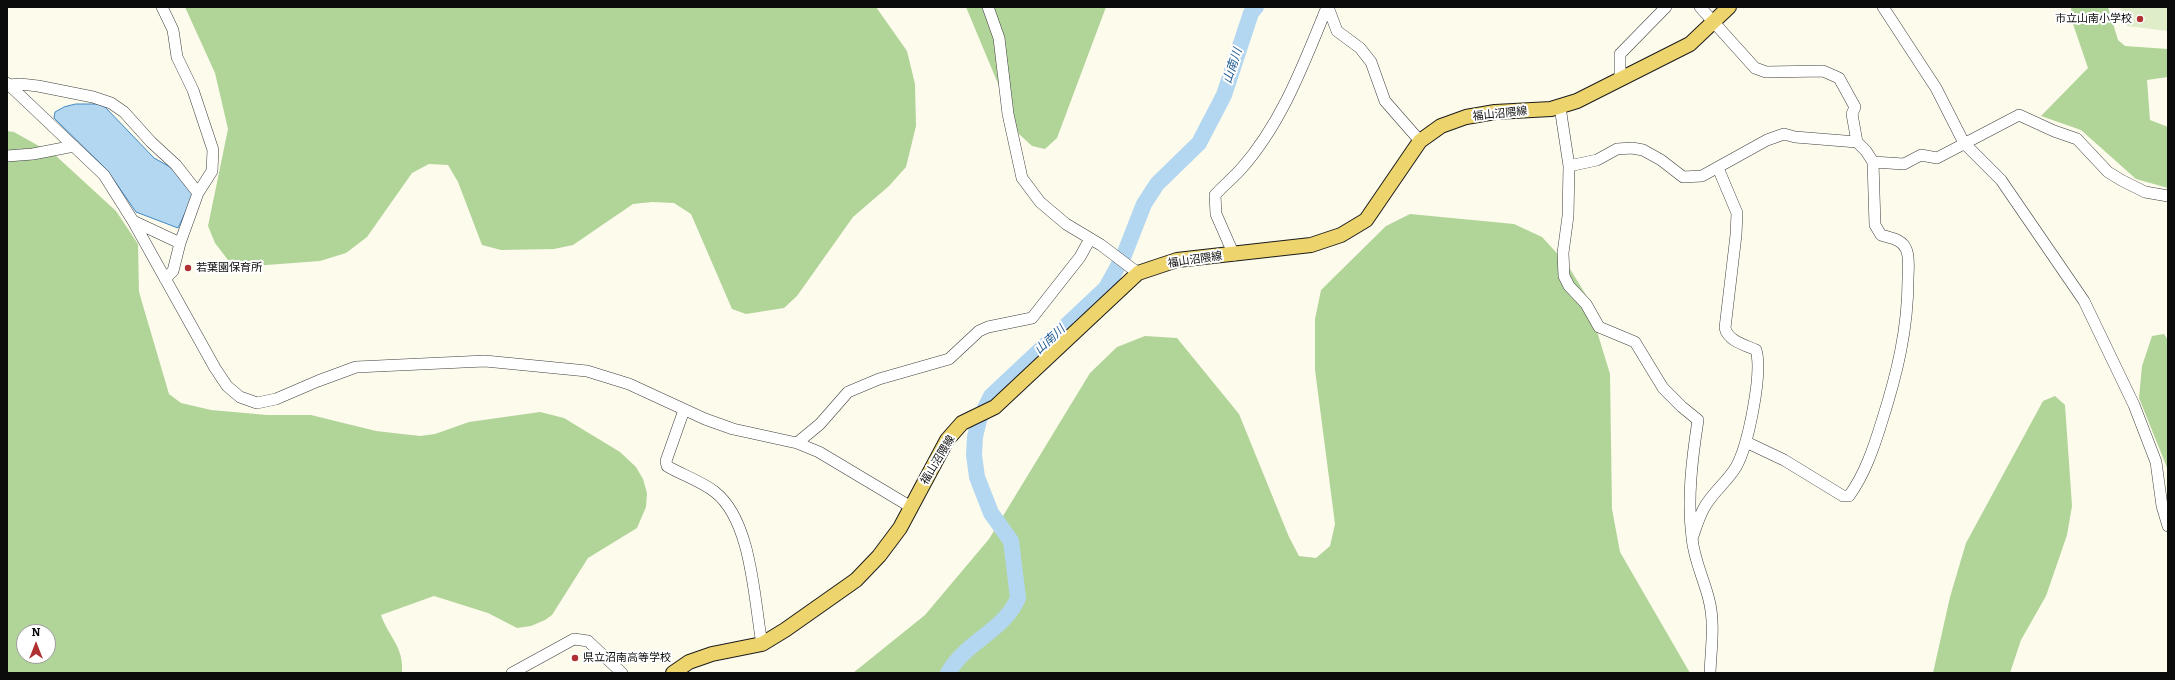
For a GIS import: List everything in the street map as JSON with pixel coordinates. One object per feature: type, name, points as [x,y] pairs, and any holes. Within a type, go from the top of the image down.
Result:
[{"type":"main road","name":"福山沼隈線","points":[[673,673],[689,662],[712,654],[762,644],[785,630],[856,580],[879,556],[900,528],[947,440],[962,423],[995,407],[1138,273],[1177,260],[1234,255],[1311,245],[1341,235],[1366,220],[1420,141],[1441,126],[1466,117],[1495,112],[1551,109],[1560,107],[1597,92],[1690,44],[1729,7]]},
{"type":"street","points":[[162,7],[173,30],[177,57],[193,90],[213,150],[212,171],[198,193],[180,243],[173,271],[165,279]]},
{"type":"street","points":[[988,7],[1000,38],[1008,114],[1022,178],[1040,202],[1066,224],[1138,273]]},
{"type":"street","points":[[1328,7],[1337,31],[1360,48],[1371,62],[1385,101],[1420,141]]},
{"type":"street","points":[[1234,255],[1216,214],[1215,195],[1241,170],[1280,113],[1302,68],[1328,7]]},
{"type":"street","points":[[1620,79],[1620,54],[1666,7]]},
{"type":"street","points":[[1700,7],[1755,68],[1766,72],[1823,71],[1839,78],[1855,107],[1852,114],[1857,142],[1866,151],[1873,162],[1875,224],[1881,235],[1900,240],[1906,249],[1908,294],[1905,327],[1899,363],[1875,442],[1857,485],[1849,496],[1843,496],[1784,460],[1746,442]]},
{"type":"street","points":[[1883,7],[1936,88],[1964,143],[2002,180],[2084,301],[2134,405],[2156,462],[2162,506],[2168,526]]},
{"type":"street","points":[[8,84],[38,86],[93,97],[111,103],[124,112],[150,142],[176,165],[198,193]]},
{"type":"street","points":[[8,84],[104,175],[133,221],[215,368],[227,386],[240,397],[257,403],[276,399],[318,381],[356,368],[484,361],[587,371],[629,384],[684,410],[733,428],[797,443],[819,452],[910,507]]},
{"type":"street","points":[[1560,107],[1569,166],[1568,216],[1563,253],[1564,276],[1570,286],[1586,304],[1599,327],[1635,342],[1663,388],[1682,407],[1698,420],[1691,466],[1689,512],[1692,540],[1709,600],[1712,620],[1710,673]]},
{"type":"street","points":[[1873,162],[1904,164],[1921,155],[1937,158],[2019,115],[2054,131],[2077,139],[2108,172],[2121,180],[2145,192],[2168,196]]},
{"type":"street","points":[[1569,166],[1596,160],[1617,149],[1632,148],[1643,150],[1661,160],[1683,177],[1702,176],[1767,140],[1784,134],[1795,137],[1857,142]]},
{"type":"street","points":[[7,156],[74,146]]},
{"type":"street","points":[[1692,540],[1704,509],[1736,466],[1746,442],[1754,402],[1758,355],[1756,350],[1736,342],[1726,334],[1725,328],[1736,235],[1737,212],[1718,168]]},
{"type":"street","points":[[133,221],[180,243]]},
{"type":"street","points":[[797,443],[820,424],[848,392],[879,379],[949,359],[979,331],[988,327],[1032,318],[1080,257],[1090,239]]},
{"type":"street","points":[[684,410],[666,461],[667,466],[714,491],[726,502],[740,526],[752,576],[762,644]]},
{"type":"street","points":[[512,673],[574,639],[588,641],[622,673]]},
{"type":"green space","points":[[185,7],[876,7],[907,51],[915,84],[916,126],[906,167],[889,186],[853,217],[797,296],[784,308],[746,314],[732,309],[691,214],[674,203],[652,202],[633,204],[573,245],[554,249],[501,250],[482,245],[458,182],[448,165],[429,164],[412,173],[367,237],[346,253],[320,261],[253,266],[228,260],[215,243],[208,226],[228,129],[215,73]]},
{"type":"green space","points":[[966,7],[1106,7],[1057,138],[1045,149],[1032,146],[1019,134]]},
{"type":"green space","points":[[2071,7],[2108,7],[2118,40],[2125,46],[2168,49],[2168,77],[2147,80],[2150,120],[2168,127],[2168,188],[2136,179],[2081,130],[2041,116],[2088,68],[2073,24]]},
{"type":"green space","points":[[2120,7],[2168,7],[2168,31],[2127,26]]},
{"type":"green space","points":[[7,131],[14,132],[55,155],[116,211],[138,244],[139,292],[169,394],[181,403],[211,410],[267,415],[311,415],[376,431],[420,436],[435,434],[469,422],[540,412],[564,418],[620,452],[636,467],[643,479],[647,493],[646,507],[637,528],[588,558],[552,615],[545,620],[531,626],[517,628],[488,613],[434,596],[381,615],[401,656],[402,673],[7,673]]},
{"type":"green space","points":[[1410,214],[1514,224],[1542,237],[1567,264],[1586,295],[1610,374],[1612,509],[1620,552],[1690,673],[853,673],[925,615],[989,539],[1090,373],[1117,347],[1145,336],[1177,338],[1239,414],[1289,537],[1299,556],[1316,558],[1330,546],[1335,524],[1315,370],[1315,319],[1321,290],[1386,226]]},
{"type":"green space","points":[[2164,334],[2168,340],[2168,470],[2139,398],[2142,366],[2152,336]]},
{"type":"green space","points":[[2055,396],[2065,405],[2072,506],[2067,535],[2046,596],[2021,640],[2010,673],[1933,673],[1950,597],[1966,543],[2043,401]]},
{"type":"water","points":[[76,104],[98,104],[105,107],[154,158],[172,168],[191,189],[192,198],[178,228],[136,212],[107,170],[54,118],[55,112],[64,107]]},
{"type":"waterway","name":"山南川","points":[[948,673],[955,662],[964,653],[1004,619],[1018,598],[1011,541],[991,513],[977,477],[974,455],[975,437],[979,420],[991,396],[1106,288],[1124,255],[1144,204],[1157,184],[1199,143],[1224,95],[1251,13],[1256,7]]},
{"type":"place","name":"市立山南小学校","points":[[2140,19]]},
{"type":"place","name":"若葉園保育所","points":[[188,268]]},
{"type":"place","name":"県立沼南高等学校","points":[[575,658]]}]
